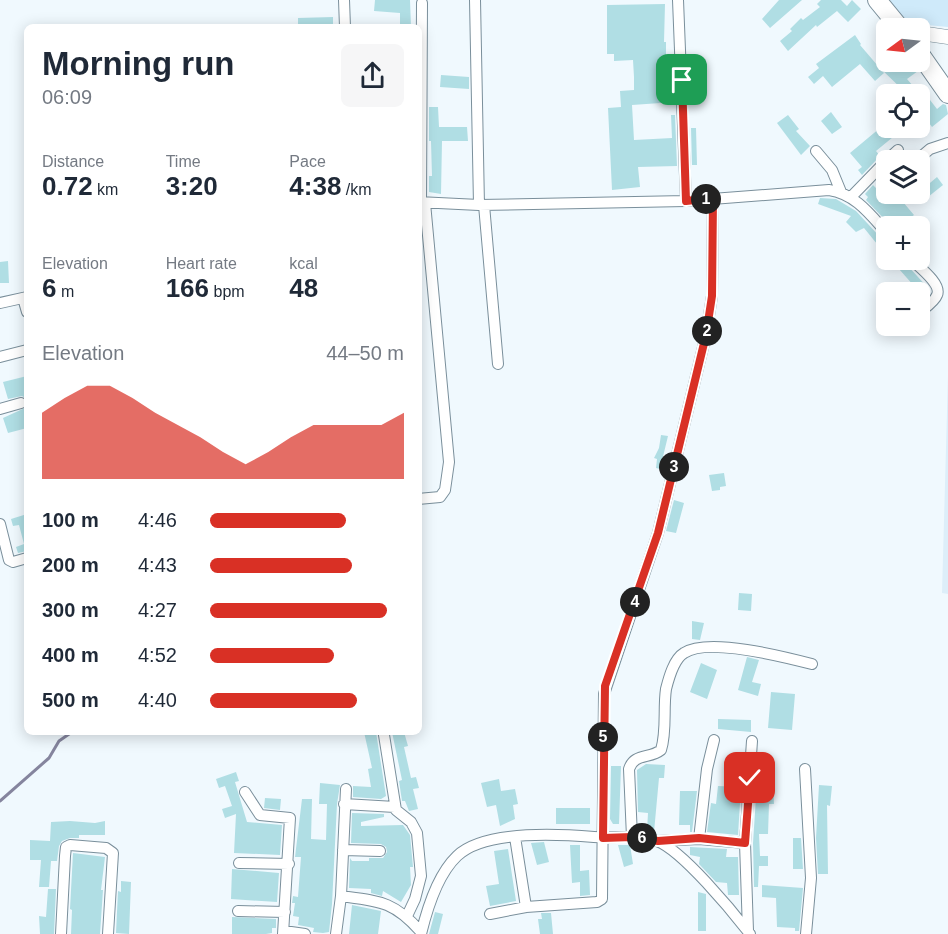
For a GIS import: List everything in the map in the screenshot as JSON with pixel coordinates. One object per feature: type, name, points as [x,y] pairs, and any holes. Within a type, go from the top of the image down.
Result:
[{"type":"highway","points":[[877,0],[892,18]]},
{"type":"highway","points":[[930,68],[948,94]]},
{"type":"street","points":[[344,0],[345,24]]},
{"type":"street","points":[[475,0],[481,205],[498,364]]},
{"type":"street","points":[[678,0],[686,201]]},
{"type":"street","points":[[422,3],[422,24]]},
{"type":"street","points":[[930,34],[948,37]]},
{"type":"street","points":[[929,150],[948,142]]},
{"type":"street","points":[[816,151],[832,170],[841,192]]},
{"type":"street","points":[[851,197],[876,172]]},
{"type":"street","points":[[422,203],[481,205],[686,201],[829,190],[851,197],[876,222]]},
{"type":"street","points":[[490,914],[526,907],[601,900],[604,694],[658,533],[706,335],[712,296],[713,198]]},
{"type":"street","points":[[422,212],[449,462],[445,490],[440,497],[422,499]]},
{"type":"street","points":[[922,270],[938,291],[937,297],[930,303]]},
{"type":"street","points":[[0,303],[24,297]]},
{"type":"street","points":[[0,357],[24,351]]},
{"type":"street","points":[[0,409],[21,403]]},
{"type":"street","points":[[0,524],[9,560],[13,562],[24,559]]},
{"type":"street","points":[[632,837],[629,769],[631,763],[637,758],[661,750],[666,689],[678,658],[691,649],[703,647],[761,651],[812,664]]},
{"type":"street","points":[[384,735],[397,813],[414,825],[417,833],[421,876],[415,899],[407,916]]},
{"type":"street","points":[[699,838],[707,769],[714,740]]},
{"type":"street","points":[[749,932],[745,843],[752,741]]},
{"type":"street","points":[[805,769],[811,878],[806,934]]},
{"type":"street","points":[[336,934],[341,896],[346,789]]},
{"type":"street","points":[[245,792],[260,815],[290,818],[284,933],[305,934]]},
{"type":"street","points":[[344,804],[395,807]]},
{"type":"street","points":[[421,933],[432,897],[444,874],[458,855],[486,842],[552,834],[603,838],[632,837],[658,841],[699,838],[745,843]]},
{"type":"street","points":[[515,837],[526,907]]},
{"type":"street","points":[[658,841],[680,857],[749,932]]},
{"type":"street","points":[[61,934],[65,856],[66,847],[70,845],[106,848],[113,853],[108,934]]},
{"type":"street","points":[[343,850],[380,851]]},
{"type":"street","points":[[239,863],[289,864]]},
{"type":"street","points":[[341,896],[376,899],[407,916],[421,933]]},
{"type":"street","points":[[238,911],[285,912]]},
{"type":"shaded area","points":[[890,0],[948,0],[948,27],[930,25],[930,18],[903,18]]},
{"type":"shaded area","points":[[948,375],[948,594],[942,593]]},
{"type":"building","points":[[375,0],[410,0],[411,24],[400,24],[400,13],[374,11]]},
{"type":"building","points":[[779,0],[802,0],[770,28],[762,19]]},
{"type":"building","points":[[821,0],[841,0],[847,6],[852,0],[861,9],[848,22],[837,11],[817,27],[816,25],[788,51],[780,41],[792,31],[790,29],[801,18],[803,20],[820,7],[817,4]]},
{"type":"building","points":[[665,4],[666,61],[673,61],[673,74],[662,74],[662,95],[674,94],[675,102],[632,105],[634,140],[672,138],[671,115],[675,115],[677,166],[638,167],[640,187],[612,190],[608,108],[621,107],[620,91],[634,90],[634,77],[633,60],[614,61],[614,54],[607,54],[607,5]]},
{"type":"building","points":[[333,17],[333,24],[298,24],[298,18]]},
{"type":"building","points":[[855,35],[860,45],[876,64],[876,72],[884,73],[875,81],[860,64],[832,87],[823,76],[814,84],[808,77],[819,68],[816,64]]},
{"type":"building","points":[[884,72],[917,72],[907,79],[911,84],[897,84]]},
{"type":"building","points":[[441,75],[469,77],[469,89],[440,87]]},
{"type":"building","points":[[930,100],[937,109],[943,104],[946,105],[948,114],[932,127]]},
{"type":"building","points":[[429,107],[438,107],[439,127],[467,127],[468,141],[442,141],[441,194],[429,192],[429,176],[432,176]]},
{"type":"building","points":[[831,112],[842,127],[832,134],[821,121]]},
{"type":"building","points":[[788,115],[799,129],[796,131],[810,146],[801,155],[777,123]]},
{"type":"building","points":[[691,128],[696,128],[697,165],[692,165]]},
{"type":"building","points":[[876,131],[876,138],[892,138],[876,150],[876,160],[862,175],[858,170],[862,167],[850,153]]},
{"type":"building","points":[[937,177],[943,185],[930,195],[930,183]]},
{"type":"building","points":[[873,185],[876,188],[876,204],[905,204],[914,215],[881,216],[866,200],[868,197],[865,194]]},
{"type":"building","points":[[820,198],[836,199],[856,211],[876,233],[876,243],[864,228],[856,232],[846,222],[851,216],[818,204]]},
{"type":"building","points":[[8,261],[9,283],[0,283],[0,262]]},
{"type":"building","points":[[900,270],[912,270],[923,282],[910,282]]},
{"type":"building","points":[[24,377],[24,397],[8,399],[3,382]]},
{"type":"building","points":[[24,408],[24,429],[8,433],[3,418]]},
{"type":"building","points":[[661,435],[668,436],[660,469],[656,468],[657,459],[654,458],[659,448]]},
{"type":"building","points":[[724,473],[726,486],[712,491],[709,475]]},
{"type":"building","points":[[674,500],[684,503],[676,533],[666,531]]},
{"type":"building","points":[[24,515],[24,544],[19,525],[13,526],[11,519]]},
{"type":"building","points":[[24,544],[24,552],[18,553],[16,547]]},
{"type":"building","points":[[739,593],[752,594],[751,611],[738,610]]},
{"type":"building","points":[[692,621],[704,623],[700,640],[692,639]]},
{"type":"building","points":[[747,657],[759,660],[752,682],[761,684],[758,696],[738,690]]},
{"type":"building","points":[[701,663],[717,670],[707,699],[690,692]]},
{"type":"building","points":[[771,692],[795,694],[792,730],[768,728]]},
{"type":"building","points":[[718,719],[751,720],[751,732],[718,729]]},
{"type":"building","points":[[365,735],[376,735],[386,796],[381,799],[353,797],[353,786],[371,787],[368,769],[372,768]]},
{"type":"building","points":[[393,735],[405,735],[408,746],[404,747],[411,778],[416,777],[419,788],[413,789],[418,809],[409,811],[405,801],[402,801],[399,781],[402,780]]},
{"type":"building","points":[[646,764],[665,765],[664,778],[659,778],[654,832],[647,831],[648,813],[638,812],[637,770]]},
{"type":"building","points":[[611,766],[621,766],[619,824],[613,824],[610,819]]},
{"type":"building","points":[[236,772],[239,781],[235,782],[247,822],[282,825],[280,855],[234,853],[236,814],[225,818],[222,809],[232,806],[225,786],[219,788],[216,779]]},
{"type":"building","points":[[499,779],[501,791],[515,789],[518,804],[513,805],[515,819],[500,826],[496,805],[487,807],[481,783]]},
{"type":"building","points":[[773,781],[774,804],[769,804],[768,834],[759,834],[760,856],[768,856],[768,866],[759,866],[758,887],[754,887],[753,843],[757,782]]},
{"type":"building","points":[[320,783],[340,785],[329,932],[323,933],[313,932],[314,928],[298,925],[299,917],[293,916],[295,903],[292,903],[293,896],[298,897],[301,857],[295,857],[302,799],[312,799],[311,839],[326,840],[327,804],[319,804]]},
{"type":"building","points":[[819,785],[832,786],[830,806],[827,805],[828,874],[818,874],[816,838]]},
{"type":"building","points":[[718,786],[741,787],[738,835],[707,832],[711,803],[716,804]]},
{"type":"building","points":[[680,791],[697,791],[692,832],[690,832],[690,825],[679,825]]},
{"type":"building","points":[[265,798],[281,799],[280,810],[264,808]]},
{"type":"building","points":[[556,808],[590,808],[590,824],[556,824]]},
{"type":"building","points":[[352,813],[384,814],[384,817],[361,822],[361,826],[403,825],[410,835],[413,867],[410,867],[411,885],[401,902],[383,891],[382,896],[371,893],[371,889],[349,888],[350,858],[352,861],[369,861],[369,858],[383,858],[387,852],[386,847],[381,844],[351,843]]},
{"type":"building","points":[[105,821],[105,835],[79,835],[79,838],[62,841],[57,861],[51,861],[49,887],[39,887],[41,860],[30,860],[30,840],[50,841],[51,822],[95,823]]},
{"type":"building","points":[[793,838],[801,838],[803,869],[793,869]]},
{"type":"building","points":[[544,842],[549,862],[537,865],[531,843]]},
{"type":"building","points":[[570,845],[580,845],[580,871],[589,870],[590,895],[580,896],[580,882],[572,883]]},
{"type":"building","points":[[618,845],[630,845],[633,864],[624,867]]},
{"type":"building","points":[[690,847],[727,849],[726,857],[738,857],[739,895],[728,895],[727,883],[716,882],[699,864],[700,857],[690,855]]},
{"type":"building","points":[[508,849],[516,901],[490,906],[486,886],[499,884],[494,851]]},
{"type":"building","points":[[73,853],[105,857],[101,890],[103,890],[100,934],[71,934]]},
{"type":"building","points":[[232,869],[279,873],[277,902],[231,899]]},
{"type":"building","points":[[121,881],[131,882],[129,934],[116,933],[118,891],[121,892]]},
{"type":"building","points":[[762,885],[803,888],[799,931],[795,931],[795,928],[777,927],[776,898],[762,897]]},
{"type":"building","points":[[48,889],[56,889],[54,934],[40,934],[39,916],[46,917]]},
{"type":"building","points":[[698,892],[706,894],[706,931],[698,931]]},
{"type":"building","points":[[352,905],[381,911],[378,934],[349,934]]},
{"type":"building","points":[[435,912],[443,914],[438,934],[429,934]]},
{"type":"building","points":[[541,913],[551,913],[553,934],[540,934],[538,919],[542,919]]},
{"type":"building","points":[[232,917],[276,919],[276,928],[272,928],[272,933],[266,934],[232,934]]},
{"type":"waterway","points":[[0,801],[49,758],[59,741],[68,735]]},
{"type":"route","points":[[682,80],[686,201],[713,198],[711,310],[658,533],[605,686],[603,838],[632,837],[658,841],[699,838],[745,843],[750,778]]}]
